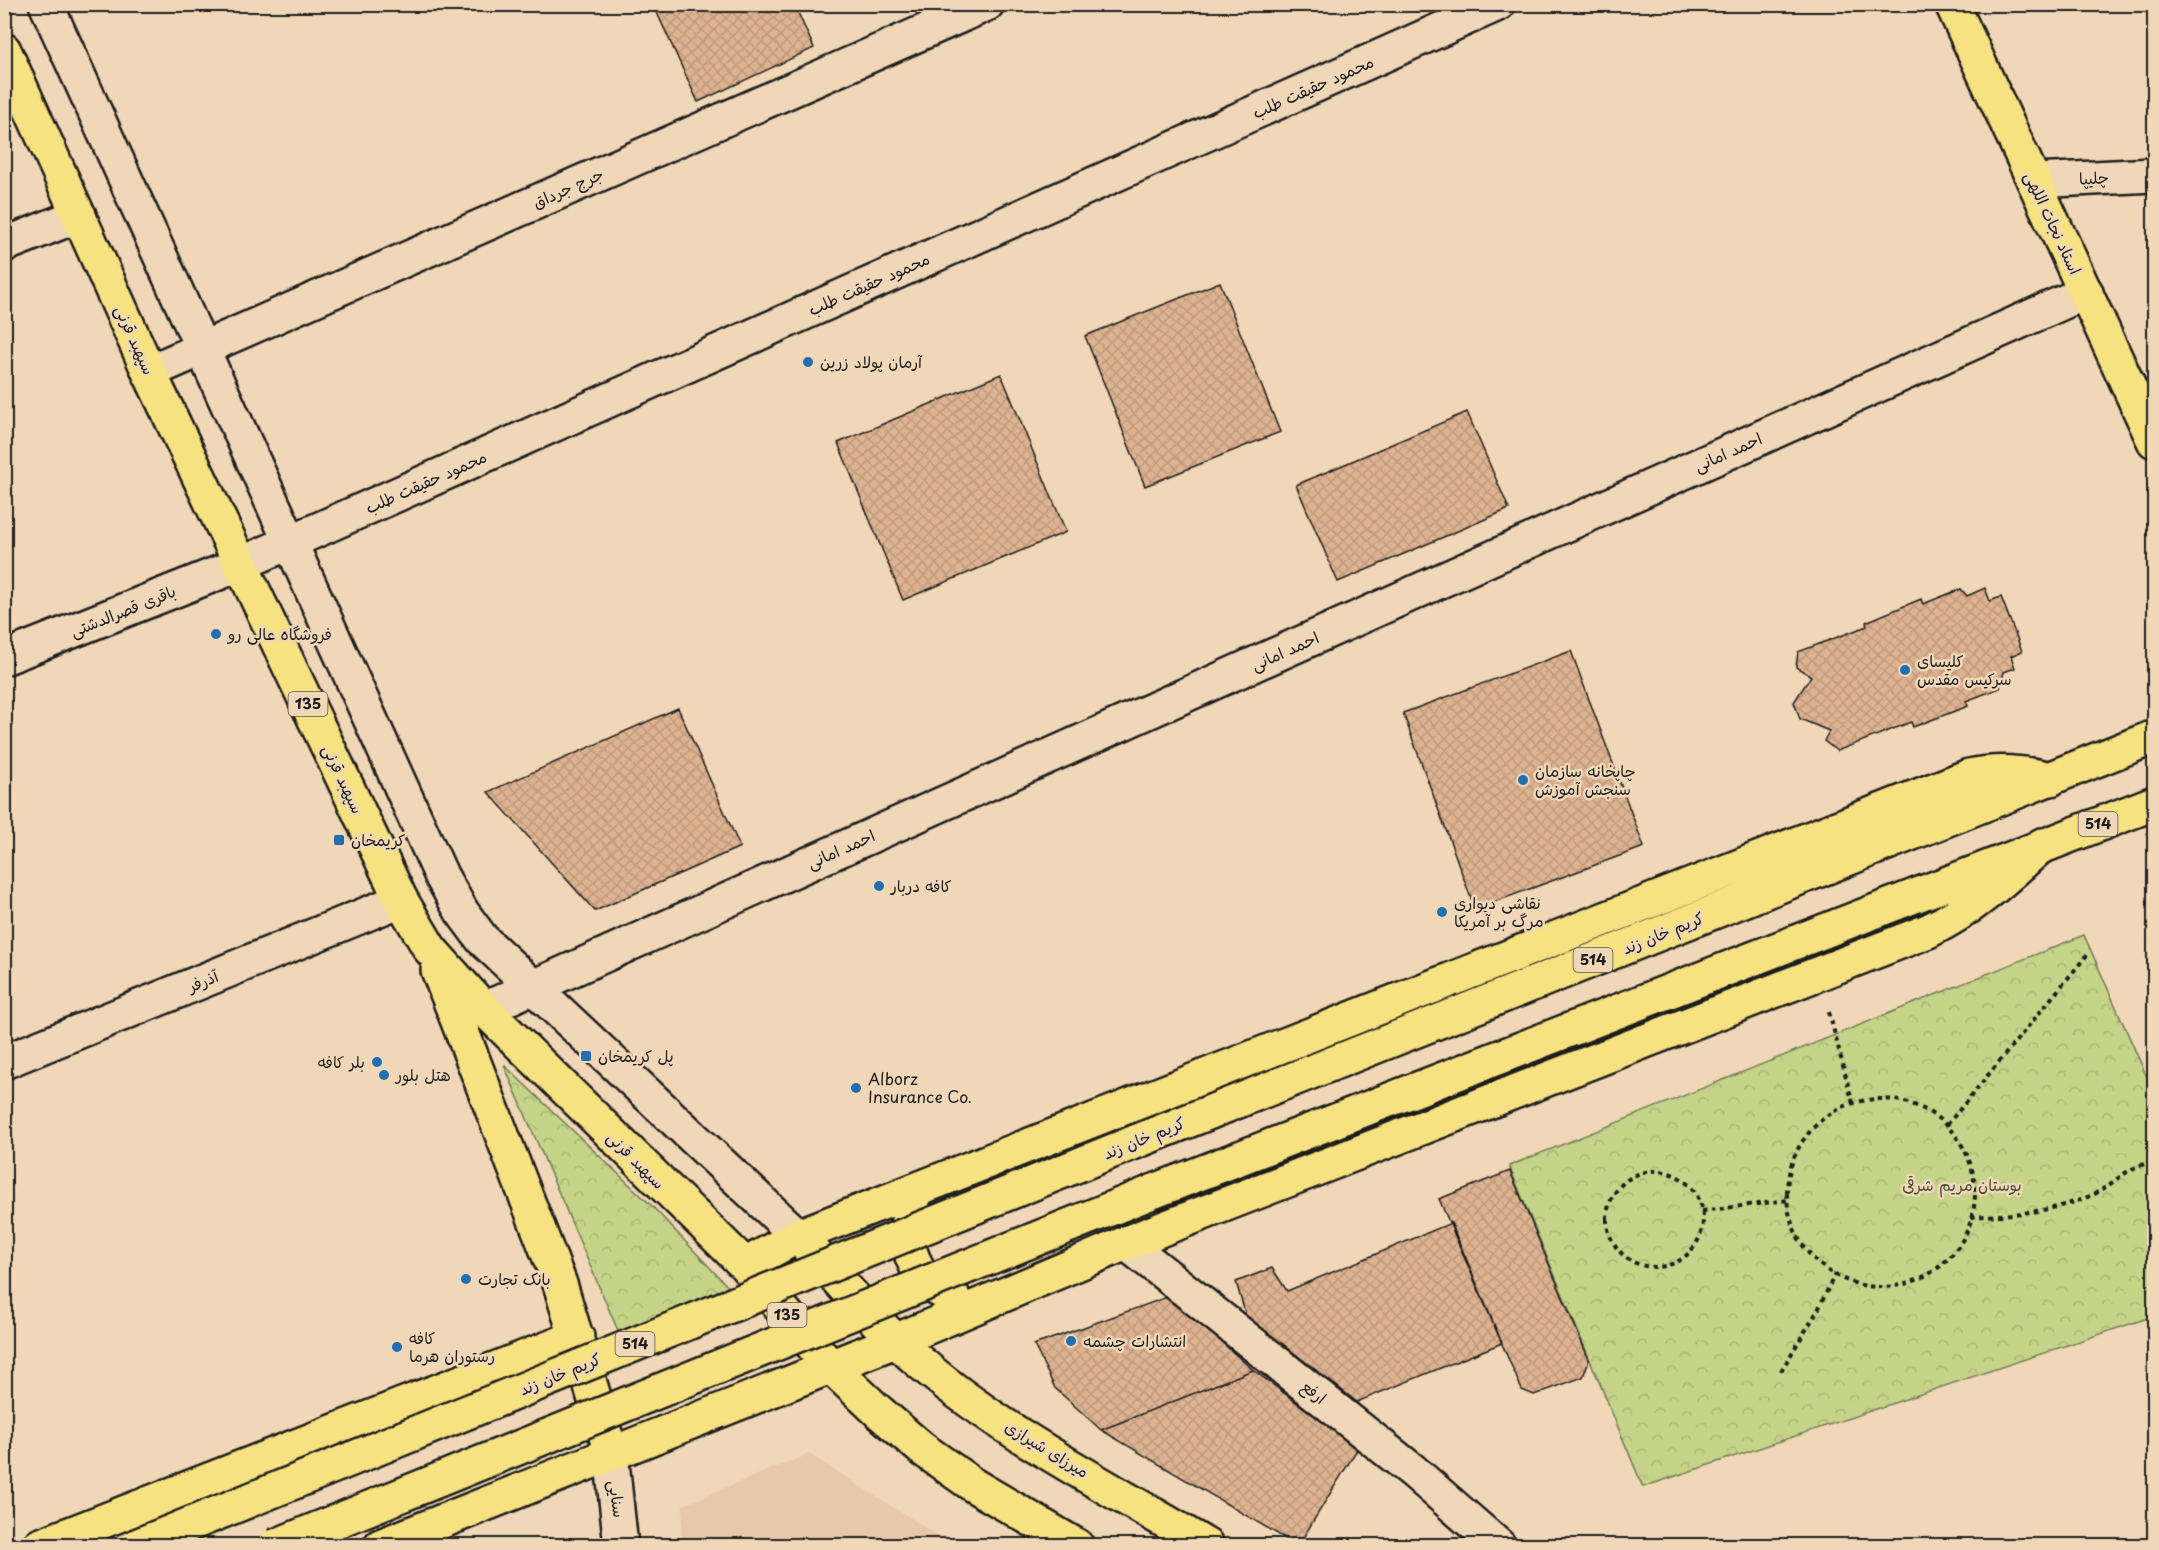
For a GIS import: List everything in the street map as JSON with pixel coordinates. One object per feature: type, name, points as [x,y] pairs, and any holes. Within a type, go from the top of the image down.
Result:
[{"type":"main road","name":"استاد نجات اللهی","points":[[1952,4],[2154,441]]},
{"type":"main road","name":"سپهبد قرنی","points":[[4,50],[149,372],[401,900],[430,949],[484,1010],[745,1265],[829,1365]]},
{"type":"main road","name":"کریم خان زند","points":[[136,1545],[1135,1142],[2154,737]]},
{"type":"main road","points":[[745,1265],[798,1236],[1969,776],[1992,771],[2022,772],[2051,779]]},
{"type":"main road","name":"514","points":[[275,1545],[1152,1192],[2154,803]]},
{"type":"main road","points":[[380,1545],[829,1365],[895,1341],[1126,1243],[1944,923],[1992,891],[2042,845]]},
{"type":"main road","points":[[430,949],[560,1284],[610,1453]]},
{"type":"main road","points":[[951,1175],[916,1200],[911,1210],[908,1237],[913,1255],[931,1286],[942,1292],[1000,1296]]},
{"type":"main road","name":"میرزای شیرازی","points":[[798,1236],[895,1341],[952,1388],[1008,1426],[1207,1545]]},
{"type":"main road","name":"کریم خان زند","points":[[39,1545],[577,1337]]},
{"type":"main road","points":[[829,1365],[921,1448],[973,1485],[1077,1545]]},
{"type":"street","points":[[46,4],[442,877],[462,912],[482,939],[535,986],[798,1236]]},
{"type":"street","name":"جرج جرداق","points":[[149,372],[987,4]]},
{"type":"street","name":"محمود حقیقت طلب","points":[[242,564],[1498,4]]},
{"type":"street","name":"چلیپا","points":[[2034,181],[2154,175]]},
{"type":"street","points":[[4,245],[79,215]]},
{"type":"street","name":"احمد امانی","points":[[484,1010],[2086,292]]},
{"type":"street","name":"باقری قصرالدشتی","points":[[4,658],[242,564]]},
{"type":"street","name":"آذرفر","points":[[4,1062],[401,900]]},
{"type":"street","name":"ارفع","points":[[1126,1243],[1413,1471],[1499,1545]]},
{"type":"street","name":"سنایی","points":[[610,1453],[622,1531],[621,1545]]},
{"type":"path","points":[[1947,1125],[2086,955]]},
{"type":"path","points":[[1819,973],[1853,1104]]},
{"type":"path","points":[[1867,1100],[1896,1100],[1924,1108],[1947,1125],[1964,1148],[1974,1174],[1975,1208],[1964,1239],[1943,1264],[1915,1281],[1883,1287],[1850,1282],[1821,1267],[1799,1242],[1788,1211],[1787,1178],[1798,1148],[1815,1124],[1839,1108],[1867,1100]]},
{"type":"path","points":[[1971,1217],[2041,1213],[2092,1196],[2142,1163],[2154,1163]]},
{"type":"path","points":[[1657,1171],[1673,1175],[1687,1183],[1697,1196],[1702,1211],[1702,1226],[1698,1241],[1689,1253],[1676,1262],[1661,1267],[1632,1262],[1619,1252],[1610,1238],[1606,1223],[1608,1206],[1615,1192],[1626,1180],[1641,1173],[1657,1171]]},
{"type":"path","points":[[1702,1211],[1788,1200]]},
{"type":"path","points":[[1781,1371],[1818,1310],[1834,1274]]},
{"type":"shaded area","points":[[809,1454],[953,1545],[681,1545],[683,1505]]},
{"type":"green space","name":"بوستان مریم شرقی","points":[[2084,935],[2154,1093],[2154,1316],[1643,1487],[1509,1166]]},
{"type":"green space","points":[[504,1065],[652,1206],[729,1288],[619,1333]]},
{"type":"building","points":[[653,4],[794,4],[814,48],[698,102]]},
{"type":"building","points":[[1220,282],[1280,432],[1145,486],[1085,336]]},
{"type":"building","points":[[1001,374],[1066,532],[903,600],[838,443]]},
{"type":"building","points":[[1467,412],[1509,509],[1338,582],[1296,485]]},
{"type":"building","name":"کلیسای سرکیس مقدس","points":[[1985,588],[1990,601],[2001,597],[2022,651],[2011,656],[2015,668],[2004,672],[2000,688],[1966,701],[1968,706],[1913,727],[1911,722],[1837,751],[1824,741],[1829,731],[1800,719],[1794,702],[1811,676],[1796,667],[1798,652],[1867,626],[1866,622],[1921,599],[1923,604],[1961,589],[1967,596]]},
{"type":"building","name":"چاپخانه سازمان سنجش آموزش","points":[[1571,651],[1644,847],[1475,909],[1403,713]]},
{"type":"building","points":[[678,708],[740,847],[595,911],[488,792]]},
{"type":"building","points":[[1510,1171],[1589,1360],[1583,1377],[1534,1395],[1522,1390],[1439,1199]]},
{"type":"building","points":[[1451,1223],[1502,1343],[1357,1402],[1246,1316],[1236,1282],[1272,1268],[1287,1291]]},
{"type":"building","points":[[1170,1296],[1253,1370],[1101,1430],[1055,1388],[1034,1345]]},
{"type":"building","points":[[1253,1370],[1358,1448],[1298,1546],[1101,1430]]},
{"type":"place","name":"آرمان پولاد زرین","points":[[808,362]]},
{"type":"place","name":"فروشگاه عالی رو","points":[[216,634]]},
{"type":"place","name":"کلیسای سرکیس مقدس","points":[[1905,670]]},
{"type":"place","name":"چاپخانه سازمان سنجش آموزش","points":[[1523,780]]},
{"type":"place","name":"کریمخان","points":[[339,840]]},
{"type":"place","name":"کافه دربار","points":[[879,886]]},
{"type":"place","name":"نقاشی دیواری مرگ بر آمریکا","points":[[1442,912]]},
{"type":"place","name":"پل کریمخان","points":[[586,1056]]},
{"type":"place","name":"بلر کافه","points":[[377,1062]]},
{"type":"place","name":"هتل بلور","points":[[384,1075]]},
{"type":"place","name":"Alborz Insurance Co.","points":[[856,1088]]},
{"type":"place","name":"بانک تجارت","points":[[466,1279]]},
{"type":"place","name":"انتشارات چشمه","points":[[1071,1341]]},
{"type":"place","name":"کافه رستوران هرما","points":[[397,1347]]}]
